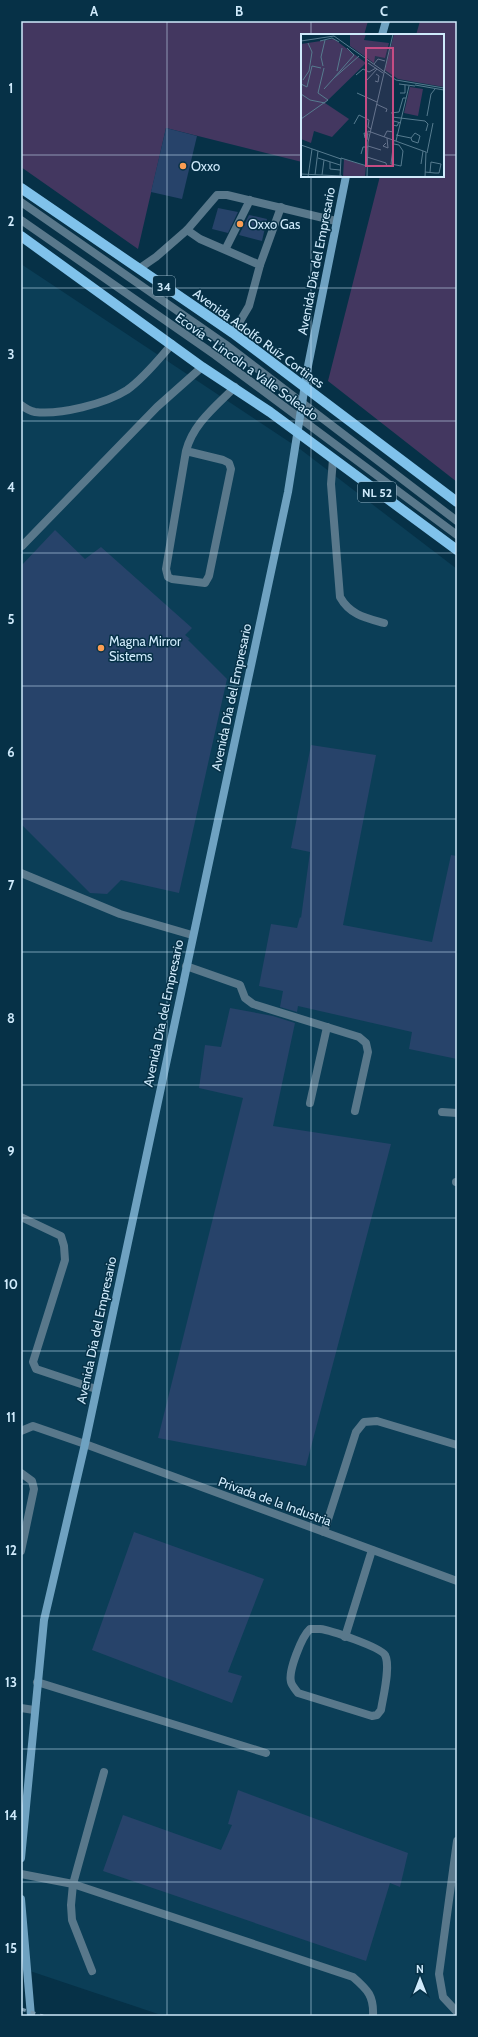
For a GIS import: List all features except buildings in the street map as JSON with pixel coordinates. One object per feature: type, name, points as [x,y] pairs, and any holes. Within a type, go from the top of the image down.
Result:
[{"type":"main road","name":"Avenida Adolfo Ruíz Cortines","points":[[21,188],[140,268],[233,334],[457,502]]},
{"type":"main road","points":[[21,236],[202,367],[235,387],[298,432]]},
{"type":"main road","name":"NL 52","points":[[298,432],[457,550]]},
{"type":"street","points":[[382,34],[386,21]]},
{"type":"street","name":"Avenida Día del Empresario","points":[[21,1858],[34,1710],[44,1620],[85,1444],[192,935],[286,500],[298,432],[304,386],[346,177]]},
{"type":"street","points":[[140,268],[156,257],[187,230],[217,195],[227,194],[336,221]]},
{"type":"street","points":[[226,248],[250,200]]},
{"type":"street","points":[[21,202],[225,344],[457,521]]},
{"type":"street","points":[[233,334],[249,306],[260,265],[281,207]]},
{"type":"street","name":"Ecovía - Lincoln a Valle Soleado","points":[[21,220],[215,355],[457,535]]},
{"type":"street","points":[[187,230],[200,239],[226,248],[260,265]]},
{"type":"street","points":[[21,405],[34,412],[60,412],[104,400],[127,390],[172,344]]},
{"type":"street","points":[[22,546],[157,406],[202,367]]},
{"type":"street","points":[[186,451],[223,460],[229,463],[231,469],[209,576],[205,584],[172,579],[166,574],[186,451],[190,437],[199,424],[235,387]]},
{"type":"street","points":[[333,459],[331,484],[340,597],[346,607],[356,615],[384,623]]},
{"type":"street","points":[[21,873],[120,914],[192,935]]},
{"type":"street","points":[[186,966],[240,985],[245,998],[253,1004],[359,1037],[366,1043],[368,1052],[355,1111]]},
{"type":"street","points":[[310,1103],[327,1027]]},
{"type":"street","points":[[442,1112],[457,1114]]},
{"type":"street","points":[[21,1217],[61,1236],[64,1246],[65,1260],[33,1362],[36,1369],[96,1389]]},
{"type":"street","points":[[324,1532],[356,1432],[364,1422],[377,1421],[457,1445]]},
{"type":"street","name":"Privada de la Industria","points":[[21,1431],[33,1426],[457,1581]]},
{"type":"street","points":[[21,1473],[32,1481],[34,1489],[21,1551]]},
{"type":"street","points":[[346,1637],[372,1550]]},
{"type":"street","points":[[310,1629],[320,1629],[346,1637],[375,1648],[384,1654],[387,1663],[381,1710],[377,1715],[372,1716],[298,1693],[292,1682],[292,1671],[304,1634],[310,1629]]},
{"type":"street","points":[[37,1682],[266,1753]]},
{"type":"street","points":[[21,1708],[34,1710]]},
{"type":"street","points":[[92,1971],[72,1920],[71,1905],[73,1884],[104,1772]]},
{"type":"street","points":[[457,1841],[439,1974],[443,1997],[457,2012]]},
{"type":"street","points":[[21,1874],[73,1884],[353,1977],[367,1989],[374,2004],[373,2016]]},
{"type":"street","points":[[21,1900],[31,2016]]},
{"type":"shaded area","points":[[21,21],[368,21],[364,34],[301,34],[301,162],[166,128],[138,249],[21,167]]},
{"type":"shaded area","points":[[420,21],[457,21],[457,482],[328,381],[380,177],[444,177],[444,34],[416,34]]},
{"type":"shaded area","points":[[21,264],[300,449],[457,569],[457,2016],[164,2016],[21,1968]]},
{"type":"railway","points":[[21,2009],[43,2016]]},
{"type":"place","name":"Oxxo","points":[[183,166]]},
{"type":"place","name":"Oxxo Gas","points":[[240,224]]},
{"type":"place","name":"Magna Mirror Sistems","points":[[101,648]]}]
